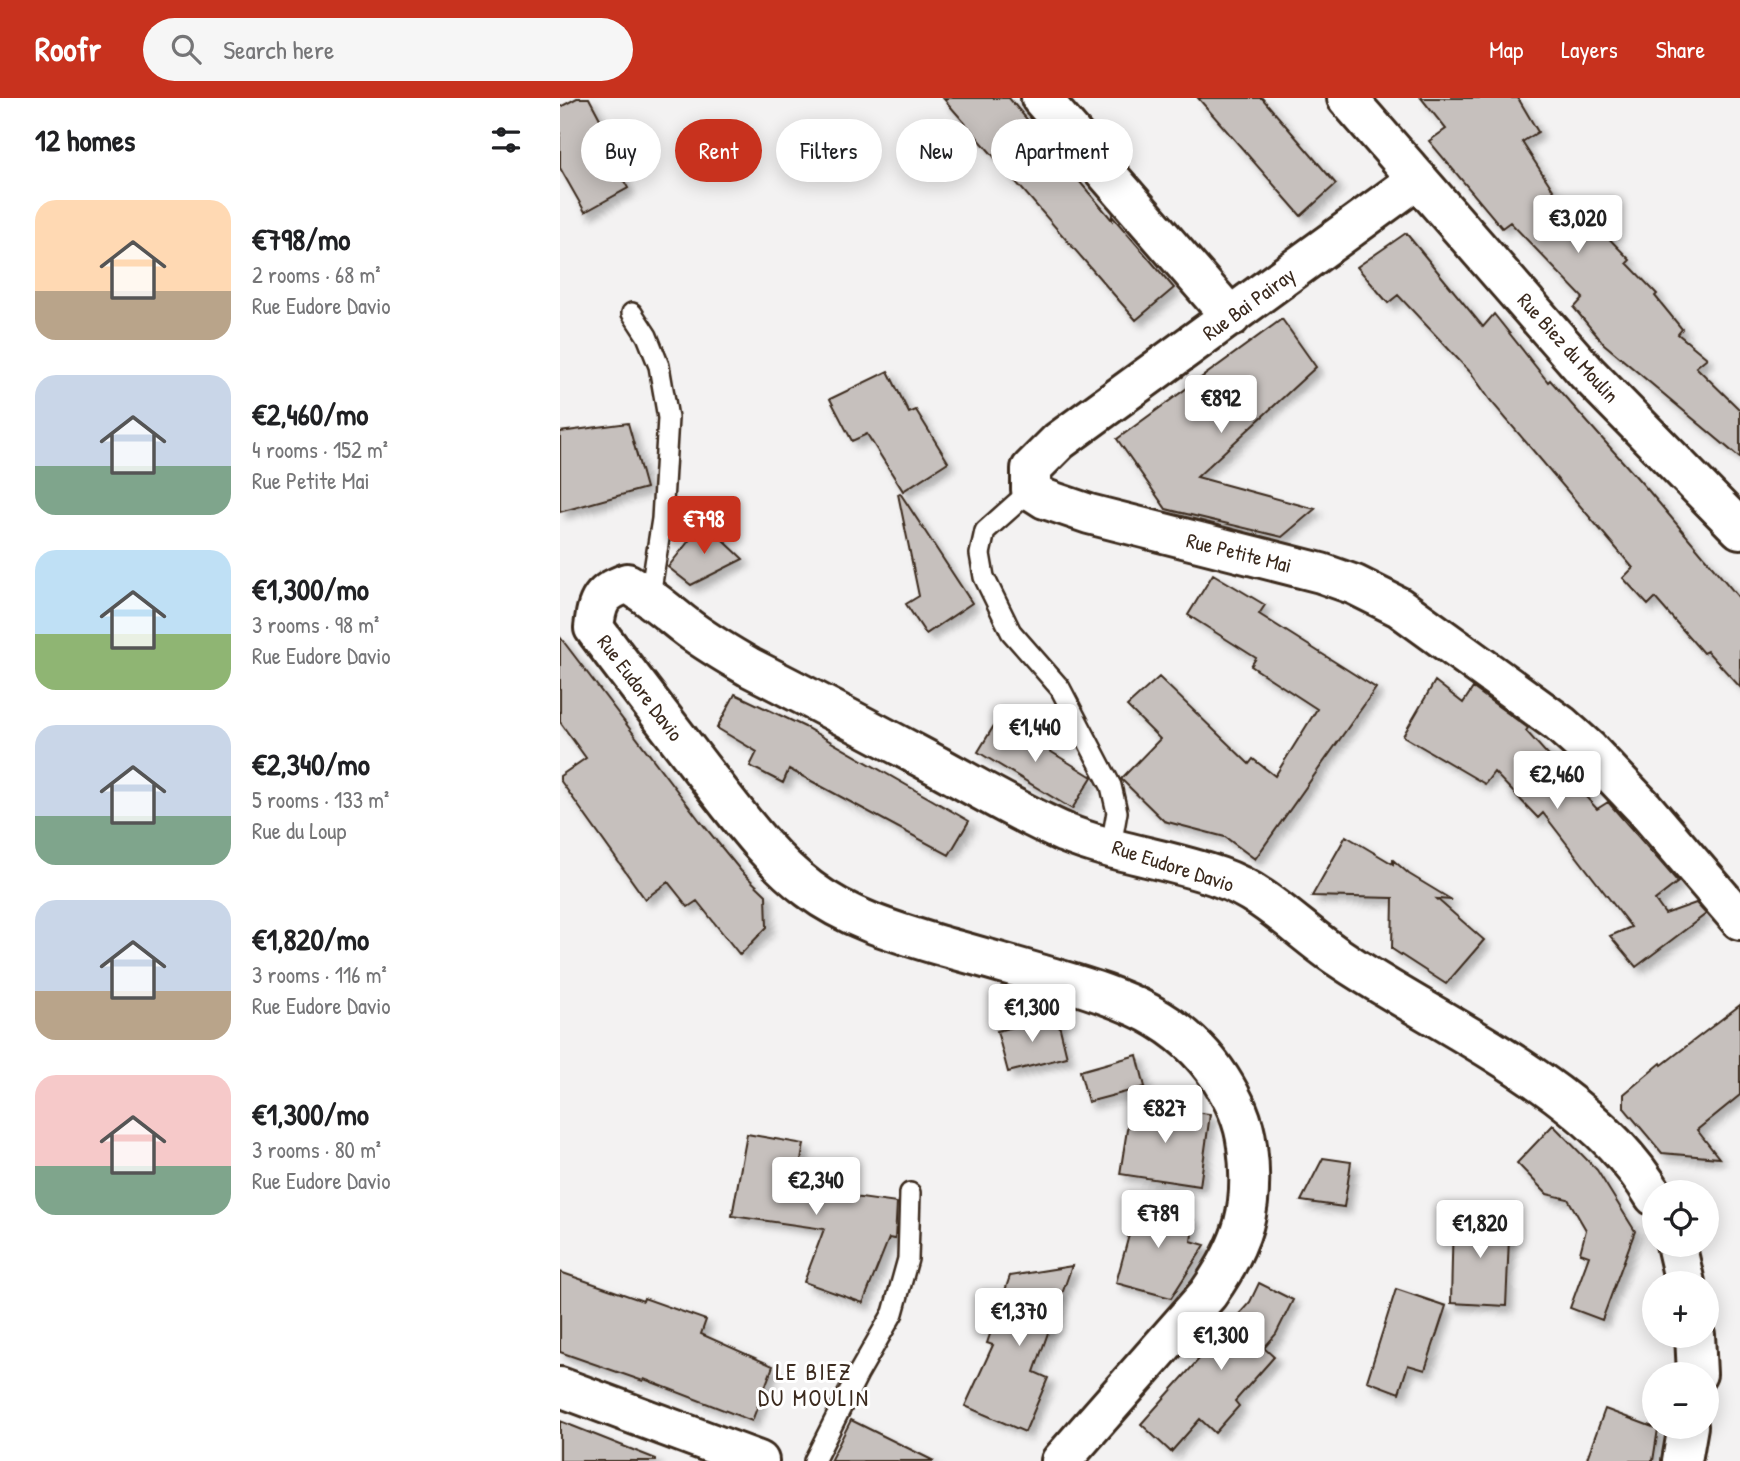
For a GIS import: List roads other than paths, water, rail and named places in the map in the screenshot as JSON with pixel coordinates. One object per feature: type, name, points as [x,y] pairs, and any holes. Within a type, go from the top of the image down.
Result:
[{"type":"street","points":[[1041,98],[1231,317]]},
{"type":"street","name":"Rue Biez du Moulin","points":[[1348,98],[1587,373],[1740,529]]},
{"type":"street","name":"Rue Bai Pairay","points":[[1031,489],[1031,469],[1059,442],[1419,179]]},
{"type":"street","name":"Rue Petite Mai","points":[[1031,489],[1045,499],[1089,514],[1321,573],[1354,585],[1399,607],[1560,724],[1589,750],[1644,808],[1740,920]]},
{"type":"street","name":"Rue Eudore Davio","points":[[1061,1461],[1208,1294],[1224,1271],[1238,1243],[1248,1213],[1251,1185],[1245,1130],[1234,1100],[1213,1068],[1188,1041],[1135,1005],[1100,991],[889,931],[853,915],[808,889],[755,837],[594,628],[596,608],[607,590],[627,583],[650,596],[693,632],[749,667],[1067,833],[1221,877],[1279,909],[1335,955],[1545,1086],[1612,1141],[1644,1180]]},
{"type":"street","points":[[560,1387],[759,1461]]},
{"type":"street","points":[[1682,1461],[1686,1439]]},
{"type":"lane","points":[[632,313],[647,337],[659,366],[668,418],[662,519],[650,596]]},
{"type":"lane","points":[[1031,489],[985,531],[980,554],[984,577],[1011,632],[1060,688],[1111,786],[1117,812],[1111,846]]},
{"type":"lane","points":[[814,1461],[892,1313],[908,1259],[910,1193]]},
{"type":"district","name":"LE BIEZ DU MOULIN","points":[[814,1385]]}]
